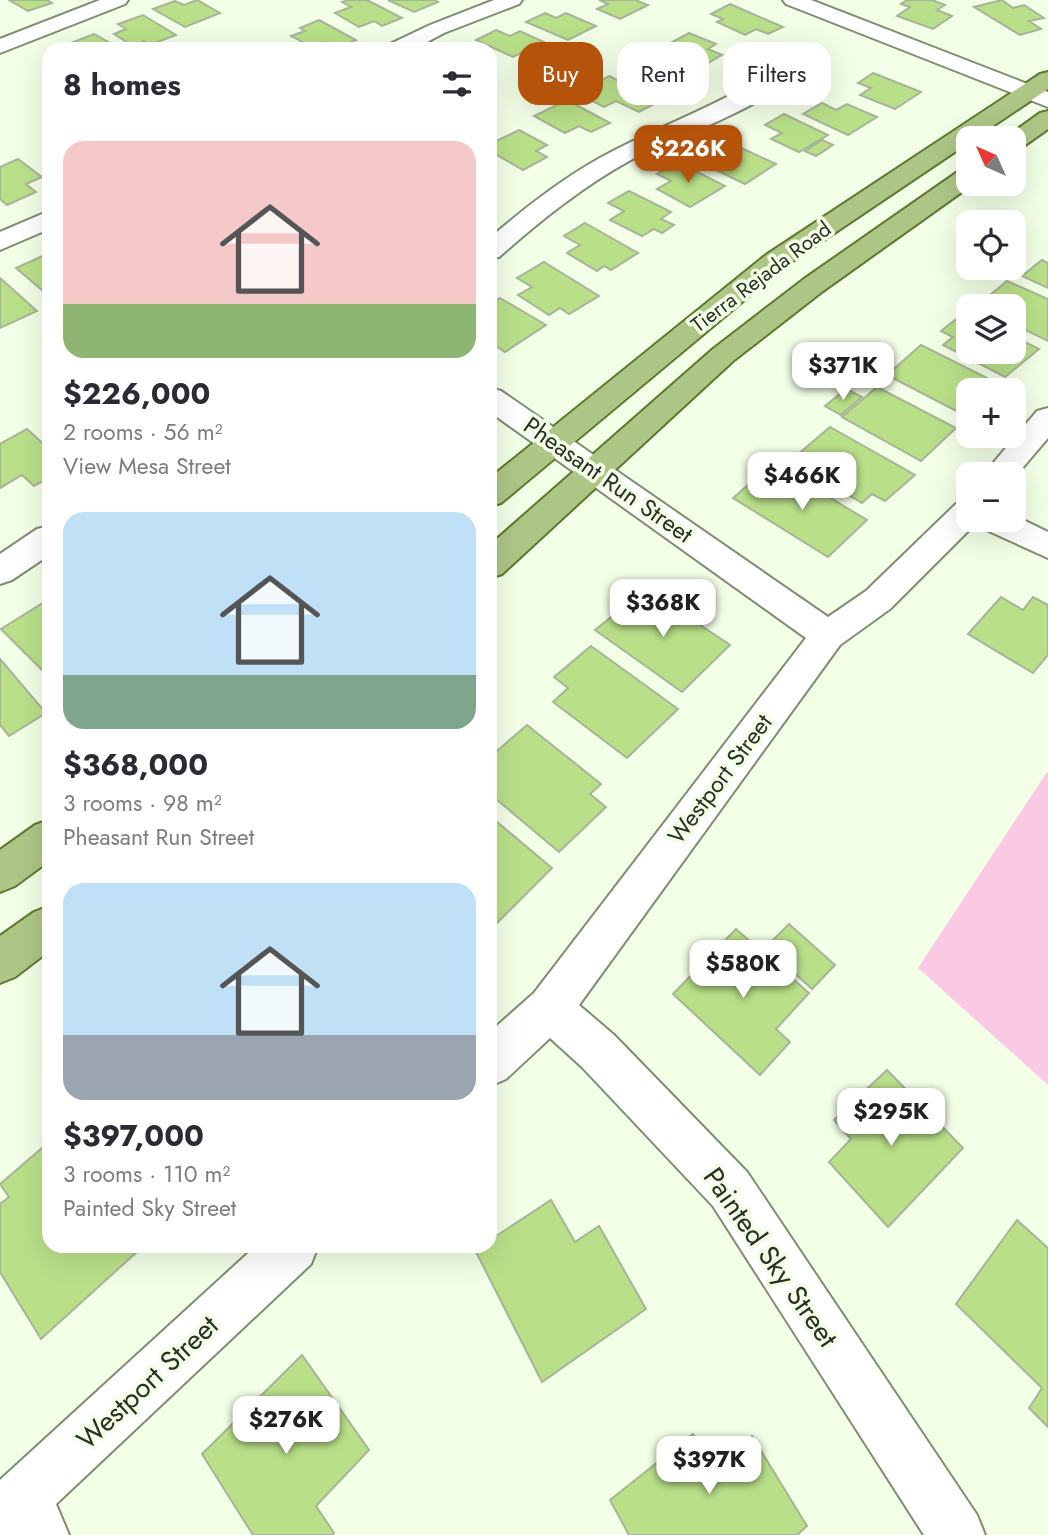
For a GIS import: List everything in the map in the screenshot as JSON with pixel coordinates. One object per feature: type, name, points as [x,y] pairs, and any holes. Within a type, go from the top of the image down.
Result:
[{"type":"main road","name":"Tierra Rejada Road","points":[[497,489],[775,261],[1041,90]]},
{"type":"main road","points":[[1026,134],[1048,118]]},
{"type":"main road","name":"Tierra Rejada Road","points":[[497,558],[592,470],[724,355],[788,303],[956,184]]},
{"type":"main road","points":[[0,873],[42,843]]},
{"type":"main road","points":[[0,962],[42,931]]},
{"type":"street","points":[[0,47],[118,0]]},
{"type":"street","points":[[412,42],[437,29],[513,0]]},
{"type":"street","points":[[793,0],[1041,90]]},
{"type":"street","points":[[497,245],[544,205],[578,181],[668,132],[730,105]]},
{"type":"street","points":[[0,242],[42,222]]},
{"type":"street","name":"Pheasant Run Street","points":[[497,403],[828,635]]},
{"type":"street","points":[[1010,462],[1048,418]]},
{"type":"street","name":"Westport Street","points":[[497,1057],[550,1008],[828,635],[878,600],[956,523]]},
{"type":"street","points":[[1019,532],[1048,546]]},
{"type":"street","points":[[0,571],[42,543]]},
{"type":"street","name":"Painted Sky Street","points":[[550,1008],[598,1051],[730,1189],[957,1535]]},
{"type":"street","name":"Westport Street","points":[[22,1517],[286,1253]]},
{"type":"shaded area","points":[[1048,773],[1048,1085],[918,968]]},
{"type":"building","points":[[9,0],[47,0],[52,3],[28,11]]},
{"type":"building","points":[[197,0],[220,13],[185,27],[153,9],[175,1],[184,5]]},
{"type":"building","points":[[367,0],[402,18],[382,26],[374,21],[359,27],[335,13],[351,7],[342,2]]},
{"type":"building","points":[[388,0],[435,0],[438,2],[414,12]]},
{"type":"building","points":[[599,0],[635,0],[648,5],[620,19],[597,9],[608,4]]},
{"type":"building","points":[[907,0],[932,0],[945,5],[937,10],[952,16],[933,29],[897,16],[910,7],[901,4]]},
{"type":"building","points":[[1002,0],[1013,8],[1024,5],[1044,18],[1029,21],[1041,29],[1020,35],[974,7]]},
{"type":"building","points":[[730,4],[783,27],[768,34],[756,29],[745,35],[717,22],[723,19],[711,14]]},
{"type":"building","points":[[545,13],[556,18],[566,13],[596,26],[568,40],[526,22]]},
{"type":"building","points":[[143,15],[176,35],[158,42],[127,42],[114,34],[126,29],[118,24]]},
{"type":"building","points":[[319,20],[356,40],[302,42],[291,36],[305,31],[300,28]]},
{"type":"building","points":[[496,30],[510,36],[520,31],[544,42],[518,42],[518,55],[513,57],[497,50],[497,42],[476,40]]},
{"type":"building","points":[[689,33],[716,44],[709,48],[709,42],[672,42]]},
{"type":"building","points":[[94,34],[108,42],[73,42]]},
{"type":"building","points":[[709,49],[722,55],[709,63]]},
{"type":"building","points":[[873,73],[921,92],[895,109],[860,95],[871,88],[858,83]]},
{"type":"building","points":[[609,76],[617,80],[617,101],[604,107],[600,105],[603,105],[603,79]]},
{"type":"building","points":[[847,104],[877,117],[848,135],[803,114],[819,105],[836,110]]},
{"type":"building","points":[[557,105],[576,105],[610,123],[591,132],[579,126],[565,133],[534,116]]},
{"type":"building","points":[[624,105],[652,105],[639,112]]},
{"type":"building","points":[[784,114],[828,135],[799,152],[771,139],[782,133],[765,125]]},
{"type":"building","points":[[519,130],[547,145],[536,151],[547,157],[523,170],[497,155],[497,141]]},
{"type":"building","points":[[822,140],[833,145],[816,156],[805,151]]},
{"type":"building","points":[[713,147],[728,154],[739,147],[776,164],[745,184],[693,159]]},
{"type":"building","points":[[18,159],[42,177],[26,184],[36,192],[7,205],[0,199],[0,167]]},
{"type":"building","points":[[678,162],[725,186],[690,207],[657,189],[671,181],[657,174]]},
{"type":"building","points":[[629,191],[671,212],[661,219],[674,225],[662,233],[654,229],[642,236],[610,220],[624,211],[608,203]]},
{"type":"building","points":[[585,223],[638,253],[611,270],[604,266],[597,271],[567,253],[580,245],[564,236]]},
{"type":"building","points":[[42,256],[42,290],[16,268]]},
{"type":"building","points":[[1042,260],[1048,263],[1048,288],[1026,278],[1026,273]]},
{"type":"building","points":[[544,262],[599,296],[569,314],[560,308],[549,315],[518,295],[532,287],[517,278]]},
{"type":"building","points":[[0,278],[37,311],[0,328]]},
{"type":"building","points":[[1007,281],[1048,299],[1048,341],[1026,330],[1026,294],[991,294]]},
{"type":"building","points":[[500,298],[546,325],[505,352],[497,347],[497,300]]},
{"type":"building","points":[[956,319],[956,352],[943,345],[953,337],[941,331]]},
{"type":"building","points":[[1026,342],[1039,349],[1026,360]]},
{"type":"building","points":[[921,345],[987,378],[956,378],[956,411],[887,375]]},
{"type":"building","points":[[980,364],[1021,364],[1005,377]]},
{"type":"building","points":[[877,387],[956,428],[921,461],[842,417]]},
{"type":"building","points":[[846,389],[862,397],[841,415],[825,406]]},
{"type":"building","points":[[830,427],[915,475],[885,501],[872,494],[862,503],[791,460]]},
{"type":"building","points":[[27,429],[42,443],[42,482],[34,486],[22,475],[0,488],[0,444]]},
{"type":"building","points":[[784,470],[867,520],[828,557],[733,498],[757,477],[768,484]]},
{"type":"building","points":[[646,589],[730,645],[682,692],[595,630]]},
{"type":"building","points":[[1001,597],[1023,610],[1033,597],[1048,605],[1048,655],[1033,673],[968,634]]},
{"type":"building","points":[[42,603],[42,670],[1,629]]},
{"type":"building","points":[[591,646],[678,709],[627,758],[553,702],[568,688],[554,677]]},
{"type":"building","points":[[0,659],[42,708],[42,715],[9,736],[0,725]]},
{"type":"building","points":[[527,725],[601,784],[590,794],[606,807],[559,852],[497,800],[497,751]]},
{"type":"building","points":[[497,822],[552,868],[497,923]]},
{"type":"building","points":[[789,924],[835,965],[812,989],[766,947]]},
{"type":"building","points":[[736,929],[809,993],[776,1029],[790,1042],[760,1075],[673,994]]},
{"type":"building","points":[[887,1070],[963,1148],[888,1227],[829,1162],[851,1139],[834,1120]]},
{"type":"building","points":[[42,1148],[42,1253],[136,1253],[41,1339],[0,1272],[0,1204],[9,1197],[0,1184]]},
{"type":"building","points":[[551,1200],[575,1242],[599,1226],[646,1309],[542,1382],[477,1253],[497,1253],[497,1235]]},
{"type":"building","points":[[1017,1220],[1048,1248],[1048,1427],[1029,1408],[1042,1388],[956,1304]]},
{"type":"building","points":[[302,1355],[369,1450],[316,1506],[334,1533],[332,1535],[253,1535],[202,1454]]},
{"type":"building","points":[[693,1434],[712,1468],[752,1436],[807,1526],[797,1535],[629,1535],[610,1500]]}]
